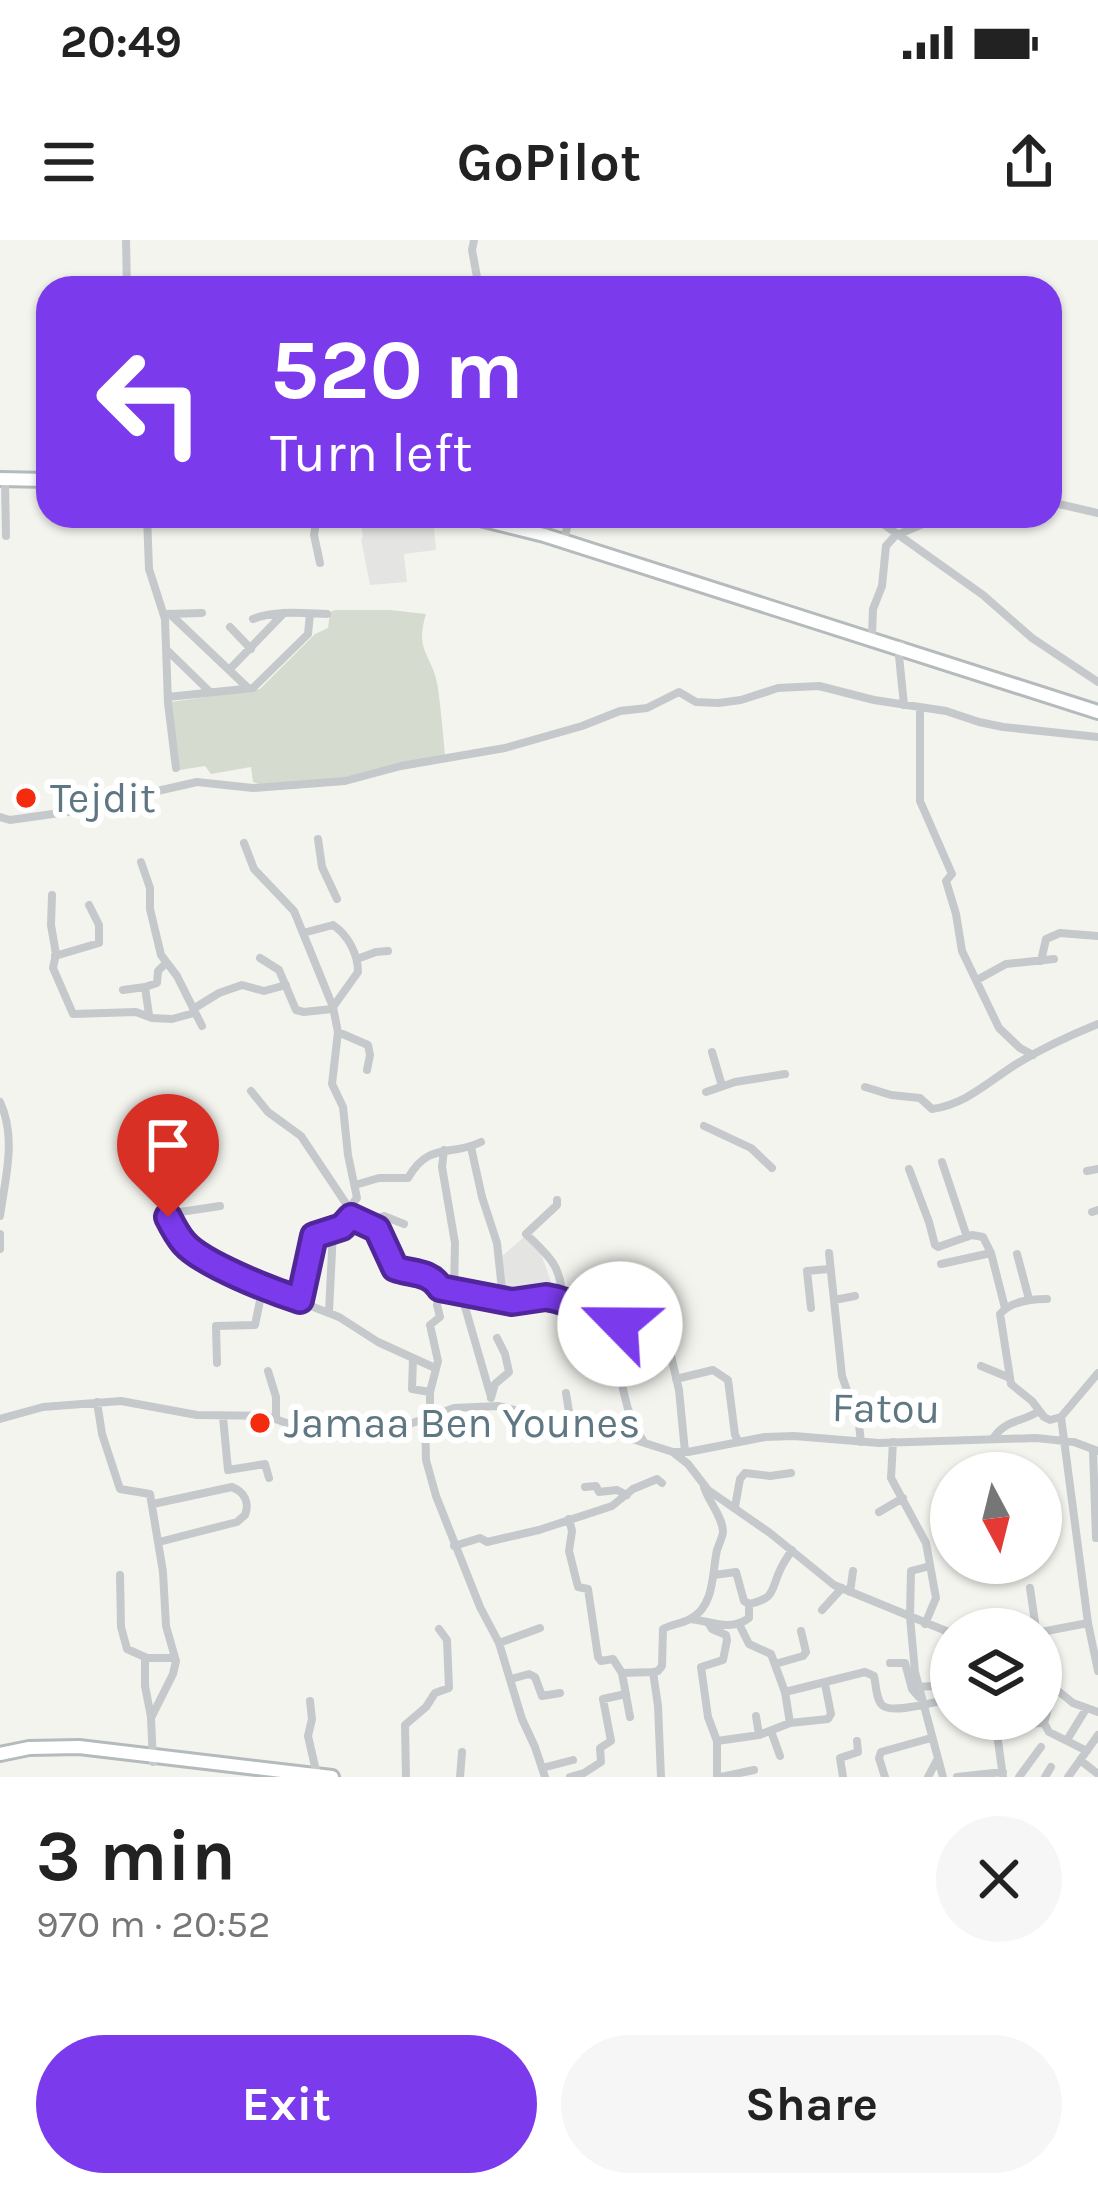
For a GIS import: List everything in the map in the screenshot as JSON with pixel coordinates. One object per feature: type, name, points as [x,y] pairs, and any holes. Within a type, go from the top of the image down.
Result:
[{"type":"main road","points":[[2,477],[36,477]]},
{"type":"main road","points":[[528,528],[568,536]]},
{"type":"main road","points":[[539,528],[1098,709]]},
{"type":"main road","points":[[828,623],[901,646]]},
{"type":"main road","points":[[0,1759],[50,1746],[92,1748],[287,1777]]},
{"type":"main road","points":[[153,1759],[332,1777]]},
{"type":"street","points":[[125,240],[126,276]]},
{"type":"street","points":[[472,243],[477,276]]},
{"type":"street","points":[[2,477],[6,536]]},
{"type":"street","points":[[1062,505],[1098,513]]},
{"type":"street","points":[[147,528],[148,569],[167,615],[168,698],[176,768]]},
{"type":"street","points":[[315,528],[320,563]]},
{"type":"street","points":[[568,536],[569,528]]},
{"type":"street","points":[[887,528],[983,596],[1031,638],[1098,682]]},
{"type":"street","points":[[872,634],[883,554],[894,534],[910,528]]},
{"type":"street","points":[[167,615],[202,613]]},
{"type":"street","points":[[229,670],[284,613]]},
{"type":"street","points":[[253,619],[284,613],[327,614]]},
{"type":"street","points":[[168,698],[249,689],[308,634],[310,614]]},
{"type":"street","points":[[167,615],[249,689]]},
{"type":"street","points":[[230,628],[251,649]]},
{"type":"street","points":[[901,646],[904,705]]},
{"type":"street","points":[[168,651],[211,693]]},
{"type":"street","points":[[0,817],[10,820],[74,811],[102,800],[196,782],[253,788],[345,781],[505,748],[620,711],[647,708],[679,692],[696,702],[718,704],[778,688],[819,686],[1003,727],[1098,737]]},
{"type":"street","points":[[920,706],[920,801],[952,874],[946,887],[962,950],[999,1028],[1033,1055]]},
{"type":"street","points":[[317,839],[322,867],[337,899]]},
{"type":"street","points":[[244,843],[254,869],[289,905],[303,933],[338,1032],[332,1084],[344,1107],[357,1198],[342,1227],[314,1236],[300,1300]]},
{"type":"street","points":[[141,862],[160,951],[202,1026]]},
{"type":"street","points":[[52,895],[54,974],[73,1014],[133,1012],[178,1018],[242,985],[264,991],[286,985]]},
{"type":"street","points":[[56,956],[99,943],[99,925],[89,904]]},
{"type":"street","points":[[260,958],[276,966],[299,1012],[332,1008],[358,972],[356,959],[344,934],[333,925],[303,933]]},
{"type":"street","points":[[1041,962],[1044,944],[1054,934],[1098,936]]},
{"type":"street","points":[[356,959],[388,951]]},
{"type":"street","points":[[977,980],[1006,964],[1054,959]]},
{"type":"street","points":[[123,990],[157,982],[158,971],[166,964]]},
{"type":"street","points":[[146,987],[149,1016]]},
{"type":"street","points":[[865,1087],[920,1098],[934,1109],[978,1092],[1018,1063],[1098,1024]]},
{"type":"street","points":[[338,1032],[368,1045],[367,1070]]},
{"type":"street","points":[[1018,1063],[1020,1048]]},
{"type":"street","points":[[712,1052],[722,1086]]},
{"type":"street","points":[[706,1092],[785,1074]]},
{"type":"street","points":[[251,1091],[268,1112],[301,1136],[350,1213],[374,1227]]},
{"type":"street","points":[[0,1102],[9,1142],[0,1216]]},
{"type":"street","points":[[704,1126],[751,1148],[772,1168]]},
{"type":"street","points":[[355,1185],[379,1178],[407,1178],[424,1157],[481,1142]]},
{"type":"street","points":[[471,1147],[496,1243],[503,1299]]},
{"type":"street","points":[[444,1150],[457,1292],[490,1397],[498,1406]]},
{"type":"street","points":[[942,1162],[967,1237]]},
{"type":"street","points":[[909,1168],[935,1245],[983,1237],[1005,1308]]},
{"type":"street","points":[[557,1200],[526,1234],[557,1268],[562,1300]]},
{"type":"street","points":[[220,1206],[167,1214],[184,1244],[199,1256],[328,1312],[378,1342],[435,1367]]},
{"type":"street","points":[[404,1224],[384,1216],[374,1219],[395,1268],[427,1276],[440,1288],[515,1302],[546,1297],[606,1317],[623,1330],[664,1330]]},
{"type":"street","points":[[328,1312],[333,1231]]},
{"type":"street","points":[[0,1234],[0,1249]]},
{"type":"street","points":[[829,1253],[842,1376],[861,1442]]},
{"type":"street","points":[[940,1264],[991,1253]]},
{"type":"street","points":[[1017,1254],[1030,1299]]},
{"type":"street","points":[[811,1308],[807,1270],[829,1269]]},
{"type":"street","points":[[218,1364],[216,1326],[255,1325],[263,1286]]},
{"type":"street","points":[[440,1288],[436,1305],[440,1317],[430,1325],[438,1360],[427,1418],[428,1469],[454,1546],[500,1642],[543,1772],[573,1760]]},
{"type":"street","points":[[834,1300],[855,1296]]},
{"type":"street","points":[[1046,1299],[1030,1299],[1000,1314],[1016,1390],[1050,1420],[1061,1418],[1098,1373]]},
{"type":"street","points":[[618,1325],[660,1310],[667,1322],[664,1330],[688,1464]]},
{"type":"street","points":[[618,1325],[625,1394],[644,1443]]},
{"type":"street","points":[[617,1338],[628,1331]]},
{"type":"street","points":[[490,1397],[495,1384],[509,1372],[497,1338]]},
{"type":"street","points":[[412,1358],[412,1389],[430,1392]]},
{"type":"street","points":[[981,1366],[1010,1378]]},
{"type":"street","points":[[676,1379],[713,1370],[728,1380],[739,1442]]},
{"type":"street","points":[[268,1371],[276,1418]]},
{"type":"street","points":[[566,1393],[571,1424]]},
{"type":"street","points":[[97,1402],[120,1489],[147,1492],[153,1504],[166,1626],[176,1658],[151,1718]]},
{"type":"street","name":"Fatou","points":[[0,1419],[43,1408],[129,1402],[185,1414],[276,1418],[330,1435],[380,1432],[465,1406],[498,1406],[673,1452],[794,1436],[861,1442],[1066,1441],[1096,1450]]},
{"type":"street","points":[[994,1438],[1005,1424],[1039,1411]]},
{"type":"street","points":[[223,1417],[228,1470],[265,1465],[269,1478]]},
{"type":"street","points":[[1061,1418],[1098,1672]]},
{"type":"street","points":[[893,1442],[891,1478],[926,1543],[936,1598],[925,1624]]},
{"type":"street","points":[[1078,1543],[1097,1538],[1096,1450]]},
{"type":"street","name":"Fatou","points":[[673,1452],[703,1485],[823,1576],[930,1626]]},
{"type":"street","points":[[735,1508],[740,1480],[746,1474],[791,1473]]},
{"type":"street","points":[[454,1546],[539,1530],[612,1506],[633,1489],[657,1479],[662,1483]]},
{"type":"street","points":[[585,1487],[595,1485],[601,1492],[617,1490],[627,1495]]},
{"type":"street","points":[[622,1673],[658,1671],[664,1628],[690,1619],[704,1606],[723,1530],[703,1485]]},
{"type":"street","points":[[153,1504],[232,1487],[247,1503],[245,1515],[237,1522],[159,1542]]},
{"type":"street","points":[[879,1512],[903,1498]]},
{"type":"street","points":[[569,1519],[571,1558],[578,1587],[588,1589],[598,1658],[613,1659],[622,1673],[630,1717]]},
{"type":"street","points":[[926,1543],[930,1542]]},
{"type":"street","points":[[714,1574],[736,1572],[744,1601],[766,1600],[792,1550]]},
{"type":"street","points":[[929,1566],[910,1570],[910,1616],[918,1687],[930,1733]]},
{"type":"street","points":[[822,1610],[846,1590],[853,1571]]},
{"type":"street","points":[[120,1575],[127,1649],[145,1658],[176,1658]]},
{"type":"street","points":[[1030,1588],[1034,1608]]},
{"type":"street","points":[[690,1619],[739,1624],[749,1618],[749,1604]]},
{"type":"street","points":[[704,1606],[712,1629],[728,1640],[723,1660],[700,1667],[717,1742],[719,1777],[754,1770]]},
{"type":"street","points":[[739,1624],[749,1644],[769,1652],[785,1692],[790,1723]]},
{"type":"street","points":[[500,1642],[540,1628]]},
{"type":"street","points":[[406,1777],[405,1725],[436,1692],[449,1688],[447,1640],[439,1629]]},
{"type":"street","points":[[1062,1630],[1092,1629]]},
{"type":"street","points":[[775,1664],[803,1656],[801,1631]]},
{"type":"street","points":[[145,1658],[153,1759]]},
{"type":"street","points":[[890,1663],[905,1663],[912,1689],[923,1701]]},
{"type":"street","points":[[653,1672],[661,1777]]},
{"type":"street","points":[[785,1692],[870,1673],[884,1706],[898,1710],[930,1700]]},
{"type":"street","points":[[510,1680],[529,1674],[536,1677],[542,1696],[560,1693]]},
{"type":"street","points":[[717,1742],[830,1717],[825,1684]]},
{"type":"street","points":[[918,1687],[930,1686]]},
{"type":"street","points":[[1062,1693],[1098,1712]]},
{"type":"street","points":[[570,1777],[601,1762],[600,1748],[611,1742],[603,1699],[626,1694]]},
{"type":"street","points":[[310,1701],[308,1736],[316,1776]]},
{"type":"street","points":[[1066,1740],[1086,1709]]},
{"type":"street","points":[[756,1716],[759,1735]]},
{"type":"street","points":[[771,1731],[781,1756]]},
{"type":"street","points":[[1068,1777],[1098,1735]]},
{"type":"street","points":[[885,1777],[881,1752],[930,1738]]},
{"type":"street","points":[[1062,1738],[1087,1751]]},
{"type":"street","points":[[932,1740],[943,1777]]},
{"type":"street","points":[[957,1777],[1003,1774],[998,1740]]},
{"type":"street","points":[[843,1777],[840,1758],[858,1752],[857,1741]]},
{"type":"street","points":[[1023,1775],[1040,1747]]},
{"type":"street","points":[[460,1777],[462,1752]]},
{"type":"street","points":[[928,1777],[937,1760]]},
{"type":"street","points":[[1080,1760],[1096,1774]]},
{"type":"shaded area","points":[[362,528],[434,528],[436,550],[404,554],[407,582],[370,585]]},
{"type":"shaded area","points":[[330,612],[426,614],[423,646],[436,677],[445,756],[337,779],[259,784],[253,782],[251,767],[211,774],[205,766],[180,770],[171,702],[260,689],[315,634],[328,628]]},
{"type":"shaded area","points":[[524,1237],[541,1253],[554,1291],[509,1299],[500,1281],[499,1259]]},
{"type":"place","name":"Tejdit","points":[[26,798]]},
{"type":"place","name":"Jamaa Ben Younes","points":[[260,1423]]},
{"type":"route","points":[[168,1217],[184,1244],[199,1256],[300,1300],[314,1236],[342,1227],[351,1217],[377,1229],[395,1268],[427,1276],[440,1288],[512,1302],[552,1298],[620,1324]]}]
